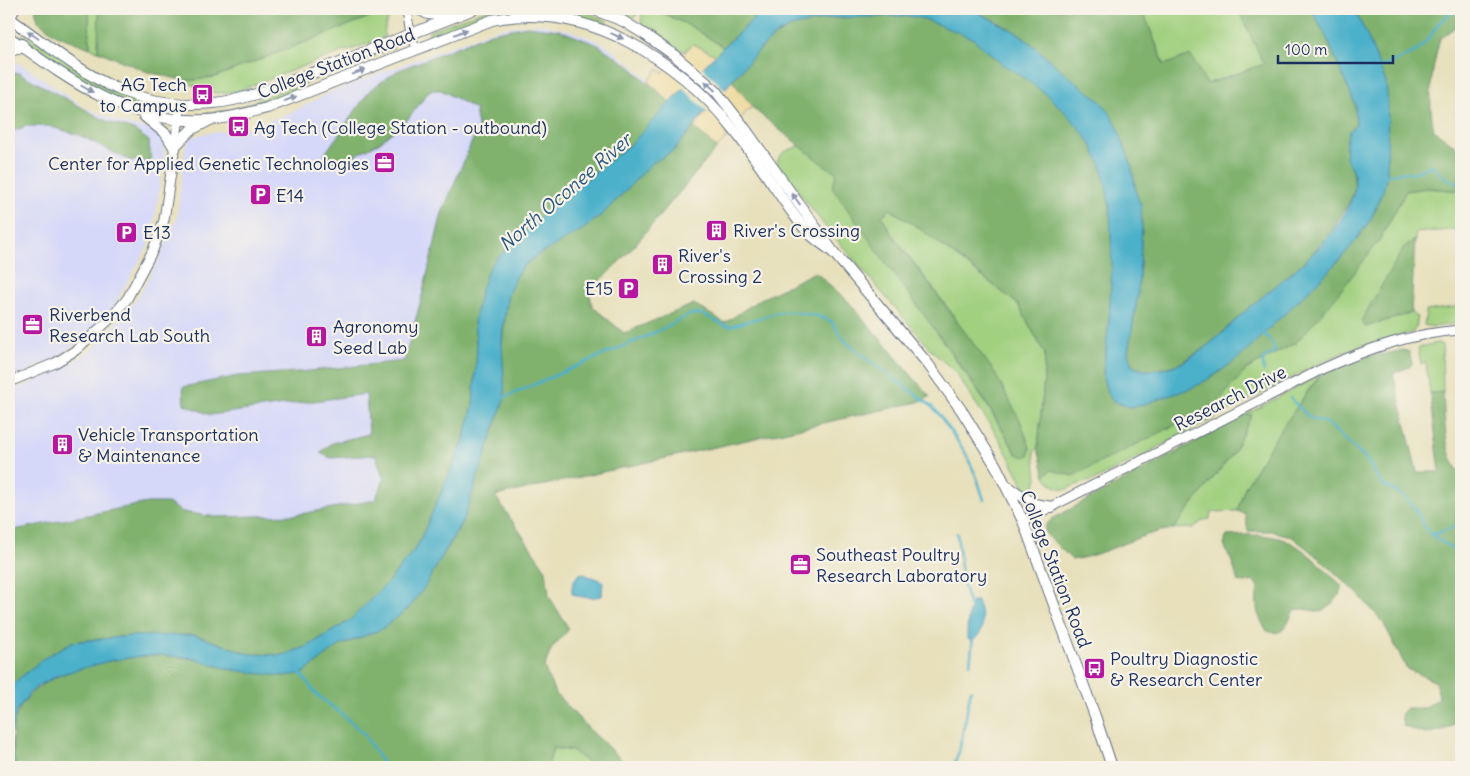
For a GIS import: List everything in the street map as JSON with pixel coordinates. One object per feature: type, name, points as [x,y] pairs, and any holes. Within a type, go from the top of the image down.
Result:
[{"type":"highway","points":[[9,16],[12,9]]},
{"type":"main road","points":[[418,9],[428,14],[454,17]]},
{"type":"main road","name":"College Station Road","points":[[9,16],[102,82],[138,96],[181,104],[215,103],[250,96],[474,9]]},
{"type":"main road","name":"College Station Road","points":[[592,9],[623,21],[670,59],[703,95],[737,126],[808,232],[834,253],[946,388],[962,411],[1006,486],[1023,521],[1112,767]]},
{"type":"main road","name":"College Station Road","points":[[9,37],[15,48],[104,99],[136,111],[179,120],[238,116],[267,108],[492,20],[510,15],[542,14],[577,20],[613,33],[644,49],[670,59]]},
{"type":"main road","points":[[136,111],[166,134],[175,148],[191,130],[212,119]]},
{"type":"main road","points":[[1006,486],[1037,506],[1052,507]]},
{"type":"street","points":[[406,9],[410,35],[416,50]]},
{"type":"street","points":[[9,382],[55,363],[76,350],[109,320],[127,299],[154,250],[164,220],[181,104]]},
{"type":"street","name":"Research Drive","points":[[1023,521],[1322,368],[1398,340],[1461,330]]},
{"type":"shaded area","points":[[538,24],[568,30],[610,48],[648,79],[668,103],[496,259],[327,636],[308,646],[9,687],[9,390],[26,385],[60,370],[92,350],[139,296],[160,257],[177,218],[185,147],[192,137],[249,128],[290,113],[331,92],[488,32],[505,27]]},
{"type":"shaded area","points":[[9,62],[15,62],[27,68],[83,107],[122,123],[156,131],[163,139],[164,155],[157,207],[148,246],[112,309],[88,334],[58,357],[9,378]]},
{"type":"green space","points":[[35,9],[89,9],[90,48],[56,35],[38,21]]},
{"type":"green space","points":[[89,9],[99,9],[98,51],[90,48]]},
{"type":"green space","points":[[99,9],[380,9],[374,15],[362,20],[215,77],[186,81],[148,72],[98,51]]},
{"type":"green space","points":[[380,9],[394,9],[395,15],[387,22],[384,38],[235,92],[209,92],[186,81],[215,77],[362,20],[374,15]]},
{"type":"green space","points":[[488,9],[579,9],[607,21],[605,26],[601,22],[572,15],[551,12],[513,12],[476,21],[432,38],[428,37],[429,31]]},
{"type":"green space","points":[[611,9],[639,9],[636,16],[631,19]]},
{"type":"green space","points":[[643,9],[653,10],[674,17],[723,47],[715,55],[693,44],[684,52],[672,44],[670,45],[642,25]]},
{"type":"green space","points":[[654,9],[764,9],[723,47],[692,27]]},
{"type":"green space","points":[[972,9],[1142,9],[1164,65],[1190,55],[1207,84],[1264,64],[1238,9],[1311,9],[1325,34],[1355,104],[1356,121],[1353,170],[1355,190],[1350,201],[1332,230],[1310,256],[1285,280],[1242,314],[1211,343],[1181,363],[1169,367],[1147,371],[1132,366],[1128,352],[1138,295],[1142,228],[1141,205],[1137,196],[1131,164],[1110,113],[1021,35]]},
{"type":"green space","points":[[1142,9],[1238,9],[1264,64],[1206,84],[1165,66]]},
{"type":"green space","points":[[1352,9],[1461,9],[1461,23],[1440,38],[1433,72],[1431,106],[1434,130],[1459,149],[1461,191],[1427,188],[1406,191],[1380,239],[1339,293],[1297,342],[1247,369],[1215,405],[1073,476],[1051,470],[1045,476],[1038,449],[1045,354],[1018,304],[919,228],[890,209],[882,216],[889,230],[993,370],[1020,420],[1030,448],[1029,455],[1023,457],[1016,453],[989,407],[832,187],[837,173],[821,163],[755,110],[732,81],[772,38],[788,28],[834,18],[894,16],[922,18],[965,34],[979,43],[1004,65],[1045,93],[1068,114],[1088,138],[1105,178],[1111,214],[1112,252],[1110,313],[1103,377],[1105,387],[1115,402],[1132,406],[1204,382],[1229,365],[1333,267],[1356,240],[1376,209],[1386,82],[1366,33]]},
{"type":"green space","points":[[527,26],[559,30],[598,45],[628,65],[670,102],[650,126],[633,142],[546,212],[496,259],[474,322],[477,350],[473,406],[463,442],[418,545],[389,581],[349,621],[308,646],[283,655],[249,654],[195,635],[131,636],[72,642],[44,658],[9,687],[9,531],[147,503],[168,503],[182,512],[216,517],[295,515],[375,500],[384,480],[376,455],[331,458],[320,453],[332,443],[369,434],[366,394],[210,415],[184,404],[183,387],[238,376],[404,361],[442,213],[478,127],[475,109],[441,90],[430,90],[408,119],[380,142],[333,167],[324,155],[370,90],[397,71],[491,33]]},
{"type":"green space","points":[[23,34],[155,105],[164,112],[146,110],[128,104],[89,85],[19,39]]},
{"type":"green space","points":[[393,46],[394,48],[315,79],[268,101],[234,111],[214,114],[207,113],[235,109]]},
{"type":"green space","points":[[9,73],[19,73],[108,122],[134,130],[149,141],[151,162],[129,160],[79,135],[48,126],[26,126],[9,133]]},
{"type":"green space","points":[[694,127],[717,148],[628,253],[589,292],[593,307],[624,333],[694,304],[725,323],[757,301],[815,272],[847,300],[930,397],[918,402],[495,496],[546,570],[549,596],[569,629],[552,648],[544,667],[555,693],[629,767],[593,767],[573,751],[553,748],[548,767],[16,767],[12,745],[13,726],[18,711],[27,698],[39,687],[54,678],[91,665],[159,655],[189,658],[220,667],[239,670],[302,674],[339,646],[382,629],[409,608],[450,544],[464,518],[502,343],[508,294],[512,283],[525,265],[536,256],[603,214],[651,164],[674,150]]},
{"type":"green space","points":[[800,146],[837,173],[914,300],[985,402],[1016,453],[1029,455],[1030,448],[1020,420],[951,312],[889,230],[882,216],[890,209],[919,228],[1018,304],[1045,354],[1038,448],[1034,452],[1037,478],[1035,485],[1041,502],[1031,499],[1000,440],[955,372],[933,352],[825,226],[777,163],[780,156]]},
{"type":"green space","points":[[1427,188],[1461,191],[1461,229],[1416,233],[1415,240],[1404,247],[1365,327],[1411,313],[1418,318],[1413,332],[1357,347],[1324,361],[1097,479],[1065,490],[1052,485],[1045,476],[1051,470],[1215,405],[1247,369],[1297,342],[1380,239],[1406,191]]},
{"type":"green space","points":[[1415,240],[1411,313],[1365,327],[1361,321],[1404,247]]},
{"type":"green space","points":[[1461,306],[1461,323],[1432,327],[1424,325],[1426,311]]},
{"type":"green space","points":[[1437,343],[1441,344],[1442,347],[1443,392],[1430,393],[1426,363],[1421,364],[1418,349]]},
{"type":"green space","points":[[1403,350],[1409,352],[1412,363],[1410,367],[1393,373],[1417,472],[1440,472],[1430,393],[1443,392],[1448,446],[1455,466],[1461,474],[1461,723],[1460,721],[1446,729],[1425,734],[1403,726],[1401,713],[1407,708],[1424,708],[1439,698],[1436,682],[1407,669],[1383,622],[1356,592],[1319,558],[1291,536],[1271,531],[1248,531],[1245,514],[1237,511],[1245,487],[1279,432],[1320,375],[1367,356]]},
{"type":"green space","points":[[1320,375],[1306,393],[1245,487],[1237,511],[1211,512],[1210,519],[1204,520],[1193,528],[1173,529],[1233,453],[1251,415],[1247,414]]},
{"type":"green space","points":[[1247,414],[1252,415],[1233,453],[1173,529],[1160,531],[1098,554],[1072,560],[1045,533],[1045,526],[1052,519]]},
{"type":"green space","points":[[1226,536],[1274,537],[1301,549],[1341,586],[1337,598],[1321,612],[1305,609],[1294,610],[1282,631],[1267,631],[1257,610],[1258,587],[1254,581],[1245,583],[1238,581],[1224,545]]},
{"type":"green space","points":[[553,748],[573,751],[593,767],[548,767]]},
{"type":"sand","points":[[693,44],[715,55],[670,102],[648,82],[658,69],[663,73]]},
{"type":"sand","points":[[732,81],[753,107],[725,135],[727,138],[717,148],[694,127]]},
{"type":"water","points":[[764,9],[972,9],[1021,35],[1101,102],[1116,123],[1131,164],[1137,196],[1141,205],[1142,228],[1138,295],[1128,352],[1132,366],[1144,370],[1158,370],[1183,362],[1214,340],[1320,246],[1334,230],[1354,193],[1354,172],[1347,161],[1346,142],[1349,131],[1356,125],[1355,104],[1325,34],[1311,9],[1354,9],[1386,82],[1388,106],[1387,174],[1384,188],[1371,219],[1351,247],[1328,272],[1239,358],[1209,379],[1192,388],[1139,406],[1129,407],[1113,401],[1107,393],[1103,376],[1109,321],[1112,265],[1110,208],[1106,185],[1101,166],[1090,142],[1070,117],[1046,94],[1003,65],[972,38],[924,19],[909,16],[831,18],[790,27],[777,34],[761,48],[674,150],[651,164],[603,214],[582,230],[536,256],[518,273],[508,294],[503,328],[505,397],[464,518],[424,588],[409,608],[382,629],[339,646],[302,674],[282,676],[254,673],[228,669],[191,658],[159,655],[113,660],[58,675],[38,686],[29,694],[16,712],[10,735],[16,767],[9,767],[9,687],[44,658],[72,642],[131,636],[195,635],[249,654],[283,655],[308,646],[349,621],[389,581],[418,545],[463,442],[473,406],[477,350],[474,322],[481,289],[489,268],[496,259],[546,212],[633,142],[715,55]]},
{"type":"water","points":[[581,573],[603,581],[602,596],[590,598],[572,593],[576,577]]},
{"type":"water","points":[[972,601],[977,601],[983,623],[980,633],[971,641],[967,638],[967,633]]},
{"type":"pier","points":[[701,66],[726,91],[708,113],[681,86]]},
{"type":"waterway","points":[[1377,69],[1417,51],[1438,24],[1449,14],[1461,9]]},
{"type":"waterway","points":[[1385,176],[1401,172],[1413,173],[1432,165],[1445,177],[1461,185]]},
{"type":"waterway","points":[[503,398],[654,333],[691,314],[702,314],[724,325],[731,326],[780,312],[818,316],[832,322],[845,341],[929,404],[938,413],[965,452],[977,478],[984,500]]},
{"type":"waterway","points":[[1262,332],[1272,343],[1275,352],[1264,358],[1264,371]]},
{"type":"waterway","points":[[1290,398],[1310,418],[1327,423],[1367,460],[1382,484],[1404,496],[1416,510],[1431,535],[1461,554]]},
{"type":"waterway","points":[[1431,534],[1443,532],[1461,523]]},
{"type":"waterway","points":[[957,533],[963,583],[971,610]]},
{"type":"waterway","points":[[970,664],[973,638]]},
{"type":"waterway","points":[[300,673],[317,695],[363,733],[385,767]]},
{"type":"waterway","points":[[953,767],[959,752],[971,690]]},
{"type":"place","name":"AG Tech to Campus","points":[[203,94]]},
{"type":"place","name":"Ag Tech (College Station - outbound)","points":[[238,127]]},
{"type":"place","name":"Center for Applied Genetic Technologies","points":[[385,163]]},
{"type":"place","name":"E14","points":[[260,195]]},
{"type":"place","name":"River's Crossing","points":[[717,230]]},
{"type":"place","name":"E13","points":[[127,232]]},
{"type":"place","name":"River's Crossing 2","points":[[662,265]]},
{"type":"place","name":"E15","points":[[629,288]]},
{"type":"place","name":"Riverbend Research Lab South","points":[[33,324]]},
{"type":"place","name":"Agronomy Seed Lab","points":[[317,336]]},
{"type":"place","name":"Vehicle Transportation & Maintenance","points":[[62,444]]},
{"type":"place","name":"Southeast Poultry Research Laboratory","points":[[800,564]]},
{"type":"place","name":"Poultry Diagnostic & Research Center","points":[[1094,668]]},
{"type":"water label","name":"North Oconee River","points":[[565,192]]}]
